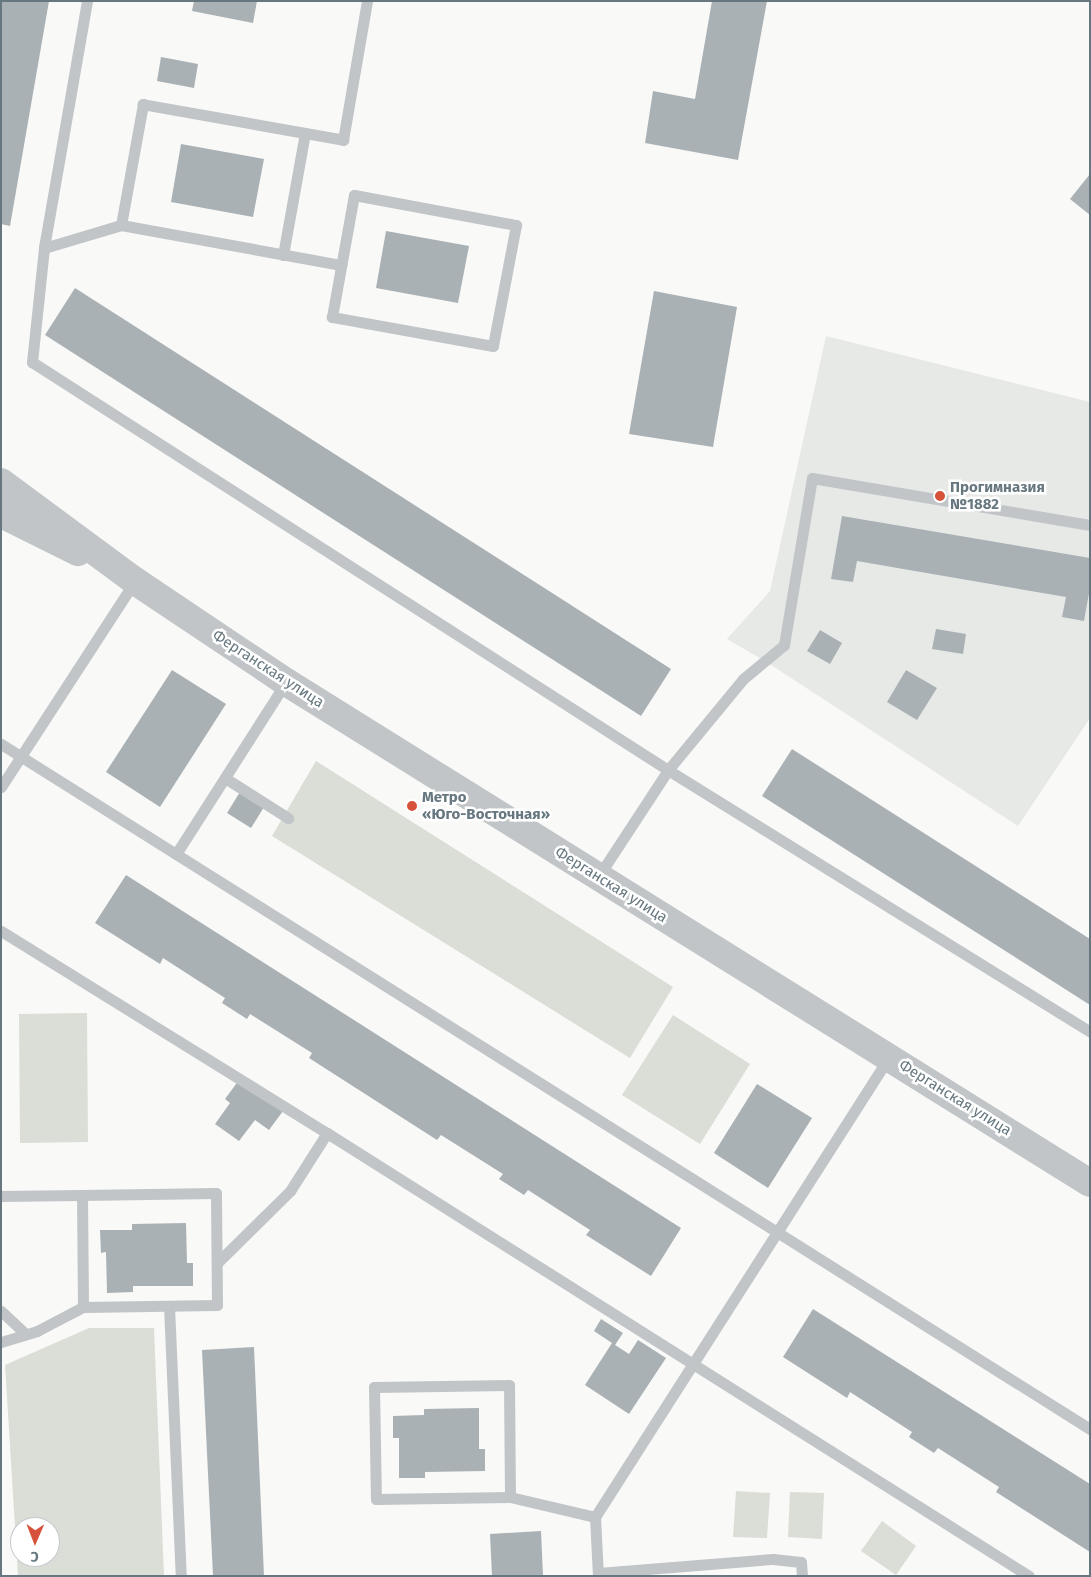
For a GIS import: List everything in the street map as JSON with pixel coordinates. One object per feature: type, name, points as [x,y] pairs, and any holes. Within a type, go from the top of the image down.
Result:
[{"type":"street","name":"Ферганская улица","points":[[1,482],[135,581],[286,682],[1090,1183]]},
{"type":"street","name":"Ферганская улица","points":[[1,514],[135,581]]},
{"type":"lane","points":[[86,1],[44,248],[32,362],[668,770],[1090,1032]]},
{"type":"lane","points":[[121,225],[144,104],[343,140],[367,1]]},
{"type":"lane","points":[[283,255],[305,133]]},
{"type":"lane","points":[[354,195],[516,225],[493,346],[332,317],[341,265],[354,195]]},
{"type":"lane","points":[[44,248],[121,225],[341,265]]},
{"type":"lane","points":[[598,878],[668,770],[743,679],[784,645],[812,478],[1090,525]]},
{"type":"lane","points":[[1,787],[135,581]]},
{"type":"lane","points":[[176,854],[286,682]]},
{"type":"lane","points":[[1,744],[1090,1429]]},
{"type":"lane","points":[[225,778],[288,818]]},
{"type":"lane","points":[[1,931],[327,1133],[1028,1576]]},
{"type":"lane","points":[[802,1576],[800,1562],[773,1559],[652,1572],[598,1574],[595,1517],[889,1057]]},
{"type":"lane","points":[[217,1262],[290,1191],[327,1133]]},
{"type":"lane","points":[[1,1196],[216,1193],[217,1262],[217,1305],[83,1307],[26,1334],[1,1342]]},
{"type":"lane","points":[[82,1195],[83,1307]]},
{"type":"lane","points":[[169,1306],[181,1576]]},
{"type":"lane","points":[[1,1311],[26,1334]]},
{"type":"lane","points":[[510,1497],[509,1385],[374,1386],[376,1499],[510,1497],[595,1517]]},
{"type":"shaded area","name":"Прогимназия №1882","points":[[826,336],[1090,402],[1090,718],[1018,826],[765,661],[727,639],[770,591]]},
{"type":"shaded area","points":[[316,761],[673,987],[630,1058],[272,836]]},
{"type":"shaded area","points":[[87,1013],[88,1142],[20,1143],[19,1014]]},
{"type":"shaded area","points":[[673,1015],[750,1064],[700,1144],[622,1095]]},
{"type":"shaded area","points":[[89,1328],[154,1328],[164,1576],[18,1576],[17,1567],[60,1567],[60,1517],[14,1517],[5,1365]]},
{"type":"shaded area","points":[[736,1491],[770,1493],[767,1538],[733,1537]]},
{"type":"shaded area","points":[[790,1492],[824,1493],[822,1539],[788,1537]]},
{"type":"shaded area","points":[[882,1521],[916,1546],[896,1575],[861,1551]]},
{"type":"building","points":[[1,1],[49,1],[10,226],[1,224]]},
{"type":"building","points":[[194,1],[257,1],[253,23],[192,11]]},
{"type":"building","points":[[712,1],[767,1],[738,160],[645,143],[653,91],[695,99]]},
{"type":"building","points":[[161,57],[198,64],[194,88],[157,81]]},
{"type":"building","points":[[181,144],[264,159],[253,217],[171,202]]},
{"type":"building","points":[[1090,174],[1090,215],[1070,199]]},
{"type":"building","points":[[386,231],[469,246],[458,303],[376,288]]},
{"type":"building","points":[[75,288],[671,669],[641,716],[45,335]]},
{"type":"building","points":[[654,291],[737,307],[713,447],[629,434]]},
{"type":"building","points":[[842,516],[1090,558],[1090,588],[1084,621],[1062,617],[1066,597],[857,561],[853,582],[831,579]]},
{"type":"building","points":[[936,629],[966,634],[963,654],[932,649]]},
{"type":"building","points":[[820,630],[842,643],[830,664],[807,651]]},
{"type":"building","points":[[172,670],[226,704],[160,807],[106,772]]},
{"type":"building","points":[[906,670],[937,688],[917,720],[887,702]]},
{"type":"building","points":[[792,749],[1090,939],[1090,1005],[762,796]]},
{"type":"building","points":[[240,792],[264,807],[251,828],[227,813]]},
{"type":"building","points":[[126,875],[681,1228],[651,1276],[586,1235],[590,1230],[528,1190],[524,1195],[499,1179],[503,1174],[441,1135],[437,1140],[309,1058],[312,1053],[250,1014],[247,1019],[222,1003],[225,998],[163,958],[160,964],[95,923]]},
{"type":"building","points":[[239,1080],[283,1111],[269,1130],[255,1120],[239,1141],[215,1124],[230,1103],[225,1099]]},
{"type":"building","points":[[757,1084],[812,1118],[768,1188],[714,1153]]},
{"type":"building","points":[[186,1223],[187,1263],[193,1263],[193,1286],[133,1286],[133,1292],[107,1293],[106,1252],[101,1253],[100,1230],[132,1230],[132,1224]]},
{"type":"building","points":[[813,1309],[1090,1484],[1090,1552],[996,1492],[999,1487],[938,1448],[934,1453],[909,1437],[912,1432],[850,1392],[847,1398],[783,1357]]},
{"type":"building","points":[[601,1319],[623,1333],[615,1345],[629,1354],[638,1340],[666,1358],[629,1414],[585,1385],[612,1343],[594,1331]]},
{"type":"building","points":[[254,1347],[264,1576],[213,1576],[202,1350]]},
{"type":"building","points":[[479,1408],[479,1449],[485,1449],[485,1471],[425,1472],[425,1478],[399,1478],[399,1438],[393,1438],[393,1416],[424,1415],[424,1409]]},
{"type":"building","points":[[541,1531],[543,1576],[492,1576],[490,1534]]},
{"type":"place","name":"Прогимназия №1882","points":[[940,496]]},
{"type":"place","name":"Метро «Юго-Восточная»","points":[[412,806]]}]
